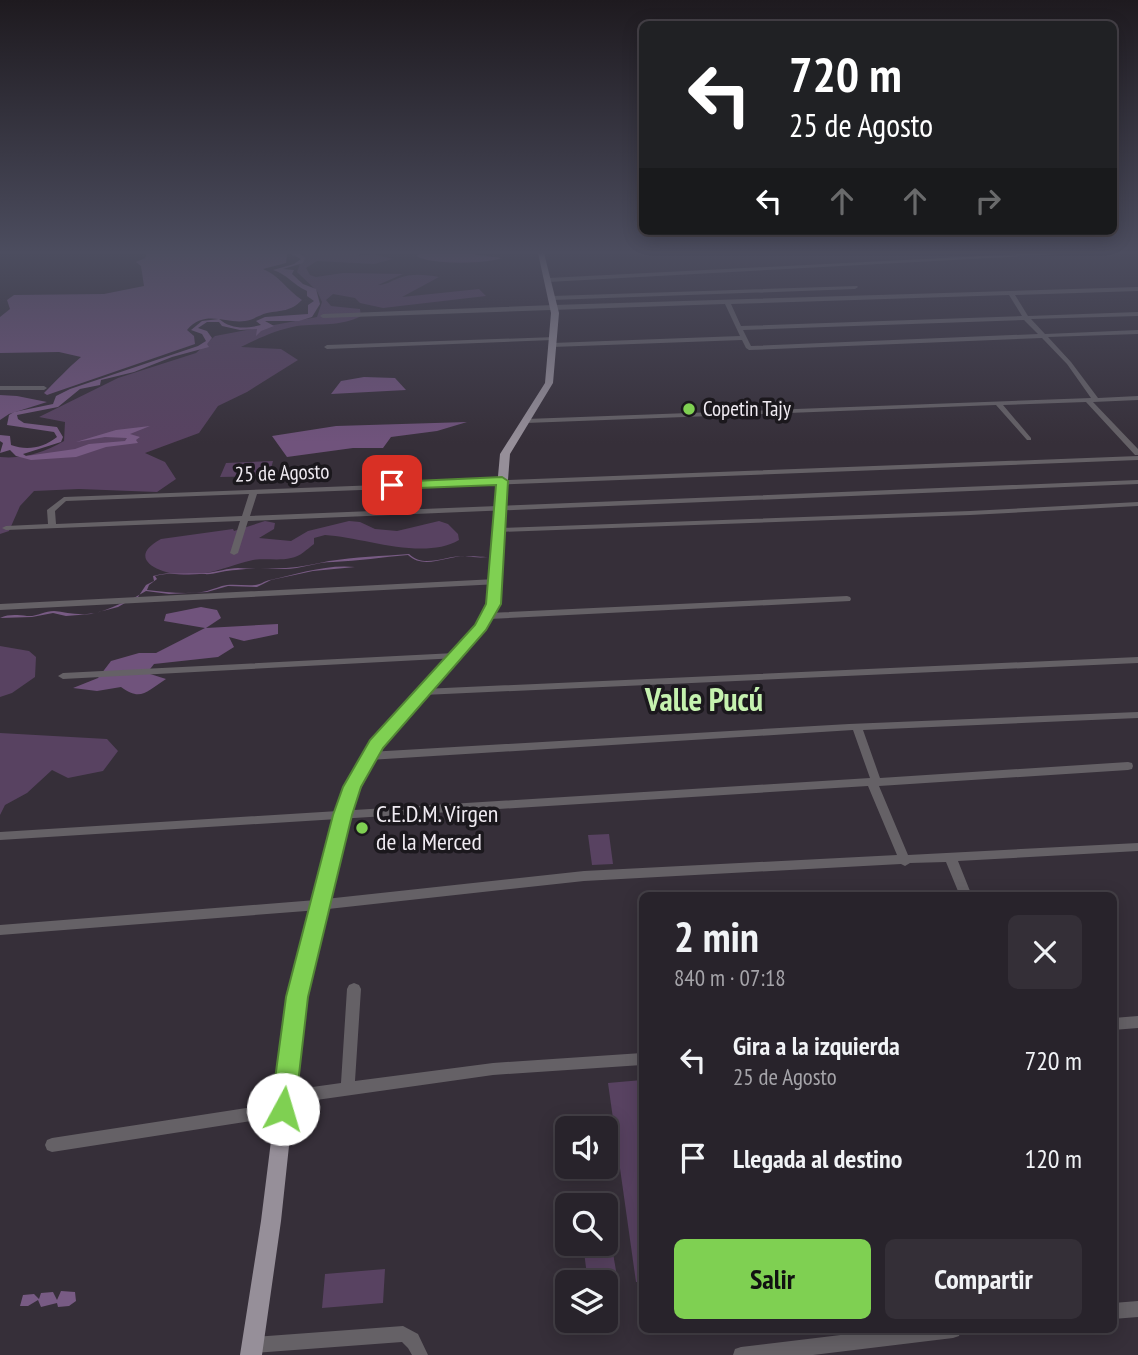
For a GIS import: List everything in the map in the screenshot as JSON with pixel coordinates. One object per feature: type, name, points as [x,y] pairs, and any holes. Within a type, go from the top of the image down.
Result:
[{"type":"main road","points":[[252,1350],[271,1222],[296,1005],[343,815],[352,787],[369,756],[489,616],[496,582],[505,452],[547,389],[553,342],[553,316]]},
{"type":"street","points":[[734,316],[749,348],[1138,332]]},
{"type":"street","points":[[740,328],[1075,316]]},
{"type":"street","points":[[1026,318],[1069,363],[1092,400],[1138,456]]},
{"type":"street","points":[[327,347],[744,338]]},
{"type":"street","points":[[0,387],[44,388]]},
{"type":"street","points":[[526,421],[1138,398]]},
{"type":"street","points":[[998,404],[1029,439]]},
{"type":"street","name":"25 de Agosto","points":[[52,526],[51,510],[64,499],[1138,456]]},
{"type":"street","points":[[5,528],[1138,482]]},
{"type":"street","points":[[234,553],[254,491]]},
{"type":"street","points":[[499,530],[970,513],[1138,504]]},
{"type":"street","points":[[0,607],[496,582]]},
{"type":"street","points":[[489,616],[847,599]]},
{"type":"street","points":[[63,676],[455,656]]},
{"type":"street","points":[[423,692],[1138,660]]},
{"type":"street","points":[[369,756],[857,727],[1138,715]]},
{"type":"street","points":[[857,727],[905,861]]},
{"type":"street","points":[[0,836],[1128,766]]},
{"type":"street","points":[[0,930],[320,904],[584,876],[951,859],[1138,847]]},
{"type":"street","points":[[951,859],[964,892]]},
{"type":"street","points":[[348,1089],[354,989]]},
{"type":"street","points":[[1117,1024],[1138,1022]]},
{"type":"street","points":[[52,1145],[348,1089],[493,1069],[639,1059]]},
{"type":"street","points":[[1117,1311],[1138,1309]]},
{"type":"street","points":[[741,1355],[928,1333]]},
{"type":"street","points":[[252,1350],[403,1335],[416,1344],[419,1355]]},
{"type":"shaded area","points":[[258,316],[238,321],[201,320],[187,330],[194,336],[195,344],[47,395],[44,393],[81,357],[59,352],[0,353],[0,317]]},
{"type":"shaded area","points":[[312,316],[299,321],[265,321],[274,326],[256,336],[257,329],[240,330],[222,326],[219,322],[207,322],[198,328],[207,331],[212,338],[207,344],[209,347],[101,380],[100,385],[80,389],[58,407],[17,415],[24,423],[57,427],[63,437],[61,442],[23,454],[26,456],[75,449],[89,444],[125,441],[127,438],[105,437],[76,442],[116,430],[150,426],[130,434],[140,437],[136,440],[138,443],[106,447],[76,457],[31,460],[16,456],[10,450],[0,453],[3,443],[0,441],[0,435],[10,436],[11,445],[23,448],[41,446],[57,437],[54,432],[7,425],[9,415],[14,412],[53,404],[56,396],[70,389],[198,346],[206,341],[202,334],[191,330],[202,321],[219,319],[233,326],[249,327],[261,325],[256,321],[265,317]]},
{"type":"shaded area","points":[[360,316],[338,323],[289,328],[241,347],[281,349],[298,360],[247,392],[218,406],[199,433],[145,453],[165,462],[176,479],[157,492],[79,489],[34,491],[20,506],[9,531],[0,534],[0,457],[33,454],[64,441],[65,422],[39,417],[118,378],[196,353],[215,336],[317,317]]},
{"type":"shaded area","points":[[364,377],[395,378],[406,390],[331,394],[341,381]]},
{"type":"shaded area","points":[[0,395],[47,402],[9,414],[0,420]]},
{"type":"shaded area","points":[[467,422],[437,431],[391,437],[383,448],[353,448],[287,457],[272,436],[336,426]]},
{"type":"shaded area","points":[[273,461],[269,476],[220,477],[226,463]]},
{"type":"shaded area","points":[[265,521],[275,523],[274,529],[259,538],[291,541],[308,531],[349,521],[360,522],[375,529],[397,531],[439,521],[448,524],[458,534],[459,540],[444,546],[411,548],[325,535],[314,538],[314,544],[294,557],[253,560],[189,575],[159,570],[146,560],[150,547],[161,539],[234,531]]},
{"type":"shaded area","points":[[409,554],[429,561],[465,556],[428,562],[414,559],[408,555],[327,562],[290,569],[262,569],[303,566],[349,558]]},
{"type":"shaded area","points":[[355,567],[313,571],[274,579],[323,568]]},
{"type":"shaded area","points":[[234,568],[262,569],[208,574],[166,574],[206,573]]},
{"type":"shaded area","points":[[166,574],[155,576],[157,579],[147,590],[191,593],[146,591],[140,595],[146,585],[154,581],[153,576]]},
{"type":"shaded area","points":[[270,580],[257,587],[228,586],[193,593],[227,585],[257,585]]},
{"type":"shaded area","points":[[132,599],[118,607],[100,612],[113,607]]},
{"type":"shaded area","points":[[201,607],[217,610],[221,618],[206,628],[278,624],[278,634],[244,641],[229,637],[234,647],[218,657],[154,664],[147,673],[166,679],[144,693],[134,694],[121,687],[97,691],[73,688],[98,678],[111,661],[139,653],[156,653],[205,628],[164,621],[166,614]]},
{"type":"shaded area","points":[[54,611],[83,614],[100,612],[91,614],[66,616],[53,613],[32,617],[0,618],[10,615],[34,616]]},
{"type":"shaded area","points":[[0,646],[29,651],[36,657],[35,677],[12,693],[0,697]]},
{"type":"shaded area","points":[[0,733],[107,739],[118,751],[103,771],[68,778],[52,770],[27,793],[5,805],[0,815]]},
{"type":"shaded area","points":[[609,834],[613,864],[592,865],[588,835]]},
{"type":"shaded area","points":[[639,1080],[639,1282],[636,1282],[618,1154],[618,1116],[613,1116],[608,1083]]},
{"type":"shaded area","points":[[585,1256],[613,1256],[616,1270],[586,1270]]},
{"type":"shaded area","points":[[385,1269],[383,1303],[322,1308],[325,1274]]},
{"type":"shaded area","points":[[61,1291],[75,1292],[76,1301],[69,1306],[58,1307],[57,1303],[41,1307],[38,1300],[28,1306],[20,1306],[23,1295],[34,1294],[39,1299],[41,1293],[53,1292],[57,1300]]},
{"type":"place","name":"Copetin Tajy","points":[[689,409]]},
{"type":"place","name":"C.E.D.M. Virgen de la Merced","points":[[362,828]]},
{"type":"district","name":"Valle Pucú","points":[[704,700]]},
{"type":"route","points":[[283,1109],[297,997],[352,787],[376,745],[481,627],[494,604],[502,481],[392,485]]}]
